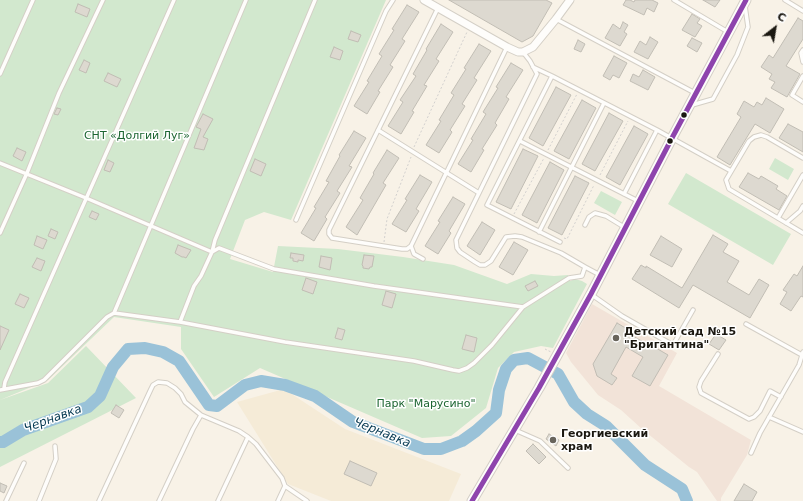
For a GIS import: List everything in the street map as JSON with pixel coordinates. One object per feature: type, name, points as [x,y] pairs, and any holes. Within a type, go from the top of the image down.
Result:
[{"type":"street","points":[[426,1],[506,47],[518,52],[523,52],[533,47],[570,0]]},
{"type":"street","points":[[472,501],[539,388],[745,1]]},
{"type":"lane","points":[[0,74],[33,0]]},
{"type":"lane","points":[[0,233],[27,173],[59,93],[102,0]]},
{"type":"lane","points":[[4,388],[5,382],[174,0]]},
{"type":"lane","points":[[114,313],[246,0]]},
{"type":"lane","points":[[180,322],[194,286],[201,276],[212,252],[215,240],[315,0]]},
{"type":"lane","points":[[296,220],[386,11],[393,0]]},
{"type":"lane","points":[[674,0],[729,32]]},
{"type":"lane","points":[[785,0],[803,11]]},
{"type":"lane","points":[[689,106],[713,99],[738,55],[748,27],[745,1]]},
{"type":"lane","points":[[438,8],[329,230],[329,234],[332,238],[402,249],[407,249],[411,246],[506,47]]},
{"type":"lane","points":[[556,19],[696,94]]},
{"type":"lane","points":[[803,50],[801,53],[803,62]]},
{"type":"lane","points":[[523,52],[537,74],[456,240],[457,248],[460,252],[480,265],[485,265],[491,261],[506,238],[515,236],[522,237],[561,253],[600,275]]},
{"type":"lane","points":[[533,67],[657,130],[731,171]]},
{"type":"lane","points":[[552,76],[487,205],[560,242]]},
{"type":"lane","points":[[803,76],[792,95],[803,102]]},
{"type":"lane","points":[[539,232],[604,103]]},
{"type":"lane","points":[[378,130],[479,193]]},
{"type":"lane","points":[[624,194],[657,130]]},
{"type":"lane","points":[[803,158],[761,135],[754,137],[749,141],[726,180],[729,189],[803,233]]},
{"type":"lane","points":[[520,141],[639,201]]},
{"type":"lane","points":[[0,163],[27,173],[212,252]]},
{"type":"lane","points":[[778,218],[803,175]]},
{"type":"lane","points":[[786,223],[800,211],[803,206]]},
{"type":"lane","points":[[585,225],[589,217],[595,213],[606,216],[625,227]]},
{"type":"lane","points":[[411,246],[414,254],[423,259]]},
{"type":"lane","points":[[212,252],[219,248],[281,270],[374,286],[523,307]]},
{"type":"lane","points":[[0,390],[4,388],[38,384],[44,380],[107,317],[114,313],[180,322],[285,342],[414,361],[459,371],[474,363],[492,345],[523,307],[569,278],[582,276],[585,267]]},
{"type":"lane","points":[[590,294],[622,316],[673,345],[693,310]]},
{"type":"lane","points":[[746,324],[802,357],[760,434],[752,453]]},
{"type":"lane","points":[[718,354],[701,381],[699,387],[702,392],[749,419],[754,417],[760,411],[770,391],[781,396]]},
{"type":"lane","points":[[99,501],[153,385],[158,382],[167,383],[175,388],[186,402],[201,415],[240,431],[248,437],[256,444],[282,478],[285,486],[307,501]]},
{"type":"lane","points":[[159,501],[201,415]]},
{"type":"lane","points":[[769,417],[803,432]]},
{"type":"lane","points":[[515,430],[540,442],[568,468]]},
{"type":"lane","points":[[218,501],[248,437]]},
{"type":"lane","points":[[38,501],[56,459],[55,446]]},
{"type":"lane","points":[[6,501],[24,463]]},
{"type":"lane","points":[[278,501],[285,486]]},
{"type":"path","points":[[383,246],[387,220],[416,142],[470,26]]},
{"type":"shaded area","points":[[592,304],[677,353],[659,386],[751,440],[747,455],[721,498],[721,501],[717,501],[697,472],[642,429],[621,410],[598,395],[571,362],[566,353]]},
{"type":"shaded area","points":[[284,389],[345,429],[461,474],[449,501],[331,501],[288,484],[237,402]]},
{"type":"green space","name":"СНТ «Долгий Луг»","points":[[0,0],[386,0],[291,220],[264,212],[245,220],[230,259],[273,272],[278,246],[338,249],[454,265],[507,284],[531,274],[554,276],[568,275],[570,281],[575,279],[587,284],[553,348],[541,346],[514,352],[498,368],[486,408],[451,436],[422,438],[260,368],[214,397],[181,349],[181,327],[114,317],[48,380],[0,400]]},
{"type":"green space","points":[[775,158],[794,169],[788,180],[769,169]]},
{"type":"green space","points":[[686,173],[791,234],[773,265],[668,204]]},
{"type":"green space","points":[[601,191],[622,202],[615,215],[594,203]]},
{"type":"green space","points":[[86,346],[136,398],[0,467],[0,400],[48,383]]},
{"type":"building","points":[[449,0],[546,0],[552,3],[533,36],[522,42]]},
{"type":"building","points":[[626,0],[634,2],[635,0],[652,0],[658,3],[654,12],[647,8],[644,15],[623,5]]},
{"type":"building","points":[[703,0],[720,0],[715,7]]},
{"type":"building","points":[[78,4],[90,9],[87,17],[75,12]]},
{"type":"building","points":[[407,5],[419,12],[402,39],[405,41],[390,65],[393,67],[378,91],[380,92],[367,114],[354,106],[369,82],[367,81],[382,56],[379,54],[394,30],[392,29]]},
{"type":"building","points":[[692,14],[700,19],[697,23],[702,26],[695,37],[682,30]]},
{"type":"building","points":[[798,18],[803,21],[803,39],[786,66],[800,74],[787,97],[771,88],[775,82],[769,79],[772,74],[761,67],[769,55],[773,58]]},
{"type":"building","points":[[623,22],[628,25],[624,32],[627,34],[620,46],[605,38],[613,24],[620,29]]},
{"type":"building","points":[[441,24],[453,32],[436,59],[439,61],[424,85],[427,86],[412,111],[414,112],[401,134],[388,126],[403,102],[400,100],[416,76],[413,74]]},
{"type":"building","points":[[351,31],[361,35],[358,42],[348,39]]},
{"type":"building","points":[[650,37],[658,42],[648,59],[634,52],[640,41],[646,45]]},
{"type":"building","points":[[692,38],[702,43],[697,52],[687,46]]},
{"type":"building","points":[[578,40],[585,44],[581,52],[574,49]]},
{"type":"building","points":[[479,44],[491,51],[474,78],[477,80],[462,104],[465,106],[450,130],[452,132],[439,153],[426,145],[441,121],[439,120],[454,95],[451,93],[466,69],[464,68]]},
{"type":"building","points":[[334,47],[343,51],[340,60],[330,57]]},
{"type":"building","points":[[614,56],[627,63],[619,78],[613,75],[610,80],[603,76]]},
{"type":"building","points":[[84,60],[90,63],[86,73],[79,70]]},
{"type":"building","points":[[511,63],[523,70],[506,97],[509,99],[495,123],[497,125],[482,149],[484,150],[471,172],[458,164],[473,140],[471,139],[486,114],[483,112],[498,88],[496,87]]},
{"type":"building","points":[[643,70],[655,77],[648,90],[630,81],[633,74],[639,77]]},
{"type":"building","points":[[108,73],[121,79],[117,87],[104,81]]},
{"type":"building","points":[[556,87],[571,95],[543,146],[529,138]]},
{"type":"building","points":[[766,98],[784,109],[770,133],[755,124],[730,165],[717,157],[741,117],[737,114],[744,101],[754,107],[757,102],[762,105]]},
{"type":"building","points":[[582,100],[596,108],[569,159],[554,151]]},
{"type":"building","points":[[57,108],[61,109],[58,115],[54,114]]},
{"type":"building","points":[[609,113],[623,121],[595,171],[582,164]]},
{"type":"building","points":[[203,114],[213,119],[203,137],[208,139],[204,150],[194,148],[201,129],[196,127]]},
{"type":"building","points":[[788,124],[803,132],[803,152],[779,138]]},
{"type":"building","points":[[634,126],[648,134],[620,185],[606,177]]},
{"type":"building","points":[[354,131],[366,138],[349,166],[352,167],[337,191],[340,193],[325,217],[327,219],[314,241],[301,233],[329,182],[326,181],[340,156],[339,155]]},
{"type":"building","points":[[17,148],[26,152],[22,161],[13,156]]},
{"type":"building","points":[[523,149],[538,156],[511,209],[496,202]]},
{"type":"building","points":[[387,150],[399,158],[383,183],[386,185],[357,235],[346,227],[363,200],[360,198]]},
{"type":"building","points":[[255,159],[266,164],[261,176],[250,171]]},
{"type":"building","points":[[108,160],[114,163],[110,172],[104,170]]},
{"type":"building","points":[[550,162],[564,170],[537,223],[522,215]]},
{"type":"building","points":[[748,173],[759,179],[761,176],[778,186],[776,189],[787,196],[779,210],[739,187]]},
{"type":"building","points":[[420,175],[432,182],[416,209],[419,211],[406,232],[392,224]]},
{"type":"building","points":[[575,176],[589,183],[562,235],[548,228]]},
{"type":"building","points":[[453,197],[465,204],[449,231],[451,233],[438,254],[425,246]]},
{"type":"building","points":[[92,211],[99,214],[96,220],[89,217]]},
{"type":"building","points":[[482,222],[495,230],[480,255],[467,246]]},
{"type":"building","points":[[51,229],[58,232],[55,239],[48,236]]},
{"type":"building","points":[[713,235],[728,244],[723,252],[739,261],[727,282],[749,295],[759,279],[769,285],[750,318],[693,285],[679,308],[632,279],[641,265],[646,268],[646,266],[682,288]]},
{"type":"building","points":[[37,236],[47,240],[43,249],[34,245]]},
{"type":"building","points":[[661,236],[682,249],[672,267],[650,255]]},
{"type":"building","points":[[514,242],[528,250],[513,275],[499,267]]},
{"type":"building","points":[[178,245],[191,250],[186,258],[175,253]]},
{"type":"building","points":[[291,253],[304,255],[303,261],[293,261],[293,258],[290,258]]},
{"type":"building","points":[[364,255],[374,256],[372,267],[369,269],[363,268],[362,265]]},
{"type":"building","points":[[321,256],[332,258],[330,270],[319,267]]},
{"type":"building","points":[[37,258],[45,261],[41,271],[32,267]]},
{"type":"building","points":[[803,266],[803,297],[801,296],[791,311],[780,304],[787,292],[783,290],[794,274],[797,276]]},
{"type":"building","points":[[306,278],[317,282],[313,294],[302,290]]},
{"type":"building","points":[[535,281],[538,286],[528,291],[525,286]]},
{"type":"building","points":[[386,291],[396,294],[392,308],[382,305]]},
{"type":"building","points":[[20,294],[29,298],[24,308],[15,304]]},
{"type":"building","points":[[617,323],[634,333],[633,336],[645,343],[647,341],[657,346],[656,348],[668,355],[650,386],[632,376],[643,357],[626,347],[611,374],[617,378],[612,385],[597,376],[593,364]]},
{"type":"building","points":[[0,326],[9,330],[0,350]]},
{"type":"building","points":[[338,328],[345,330],[342,340],[335,338]]},
{"type":"building","points":[[716,334],[726,340],[719,350],[709,344]]},
{"type":"building","points":[[466,335],[477,338],[474,352],[462,349]]},
{"type":"building","points":[[116,405],[124,410],[119,418],[111,413]]},
{"type":"building","name":"Георгиевский храм","points":[[549,434],[559,440],[556,446],[546,439]]},
{"type":"building","points":[[533,444],[546,457],[539,464],[526,451]]},
{"type":"building","points":[[350,461],[377,473],[371,486],[344,474]]},
{"type":"building","points":[[0,483],[7,486],[4,493],[0,491]]},
{"type":"building","points":[[744,484],[757,492],[752,501],[734,501]]},
{"type":"waterway","name":"Чернавка","points":[[0,442],[3,442],[23,430],[88,407],[100,396],[113,367],[128,349],[145,348],[163,352],[179,361],[209,405],[217,406],[245,385],[261,381],[285,385],[315,396],[353,422],[424,449],[441,449],[462,441],[496,413],[499,390],[506,369],[514,360],[528,358],[558,374],[574,402],[587,414],[606,426],[645,465],[682,489],[687,501]]},
{"type":"transit line","points":[[472,501],[539,388],[591,294],[746,0]]},
{"type":"place","name":"Детский сад №15 \"Бригантина\"","points":[[616,338]]},
{"type":"place","name":"Георгиевский храм","points":[[553,440]]},
{"type":"park label","name":"Парк \"Марусино\"","points":[[426,404]]}]
